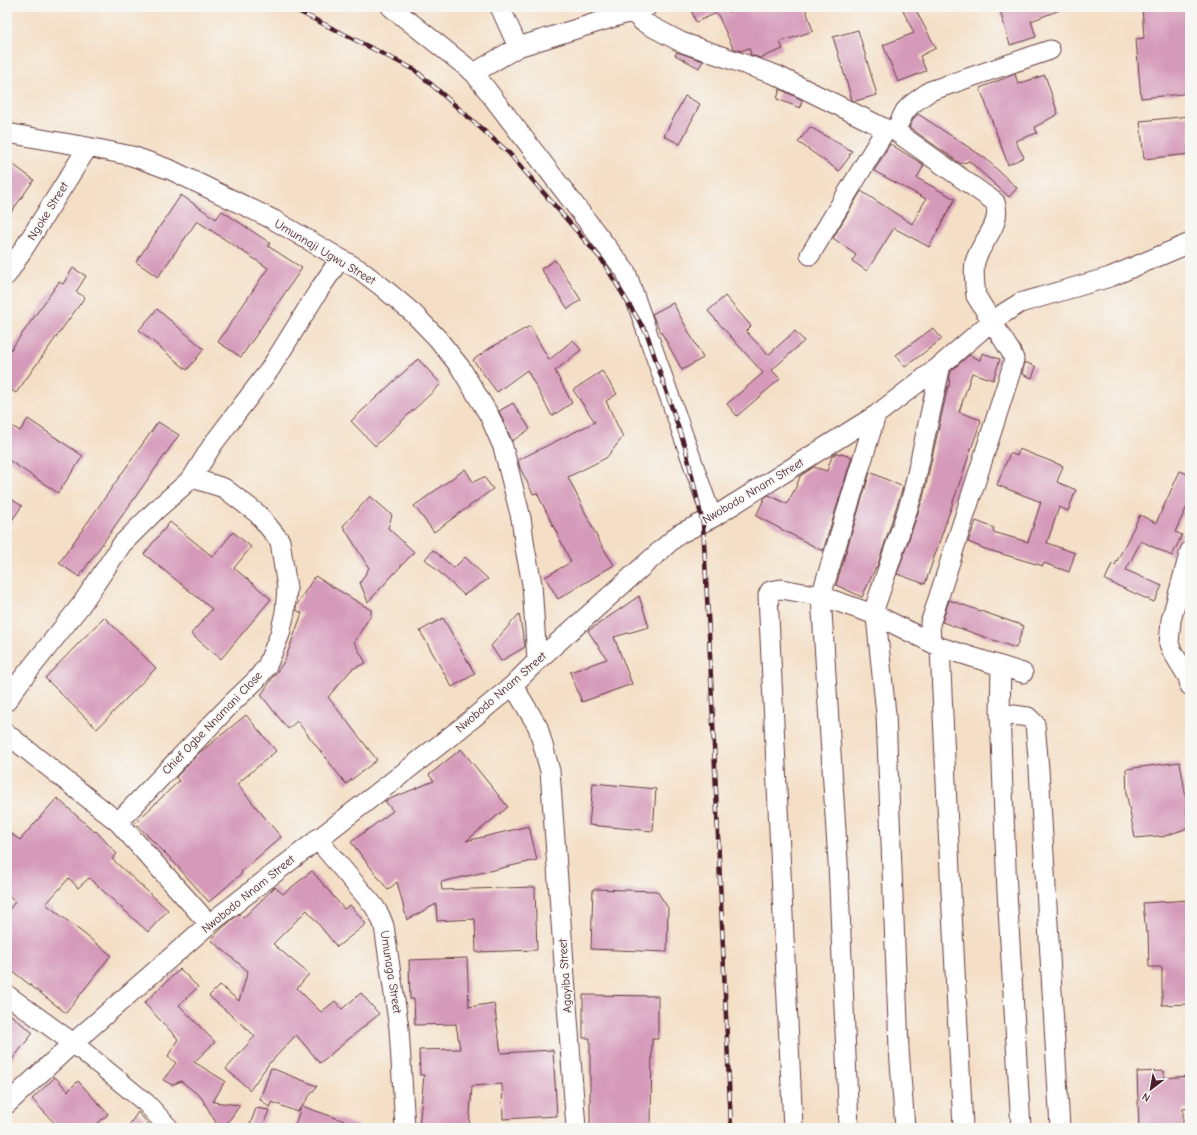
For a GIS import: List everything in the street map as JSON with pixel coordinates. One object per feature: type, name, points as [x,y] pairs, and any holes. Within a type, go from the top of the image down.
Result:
[{"type":"street","points":[[391,7],[474,74],[626,272],[712,518]]},
{"type":"street","points":[[500,7],[518,47]]},
{"type":"street","points":[[474,74],[518,47],[635,9],[643,22],[681,42],[776,75],[890,130],[995,202],[997,208],[995,223],[979,251],[974,264],[976,296],[993,320],[1014,359],[930,623],[936,644],[963,1128]]},
{"type":"street","points":[[810,255],[890,130],[912,104],[930,91],[1050,50]]},
{"type":"street","name":"Umunnaji Ugwu Street","points":[[7,133],[132,156],[170,170],[274,220],[360,270],[414,314],[438,339],[460,367],[489,416],[503,447],[521,518],[532,584],[537,661]]},
{"type":"street","name":"Ngoke Street","points":[[7,275],[88,147]]},
{"type":"street","name":"Nwobodo Nnam Street","points":[[7,1104],[73,1043],[208,924],[461,728],[513,685],[537,661],[679,534],[712,518],[876,415],[941,365],[993,320],[1020,303],[1110,277],[1190,244]]},
{"type":"street","points":[[7,701],[19,683],[82,606],[122,544],[155,511],[192,478],[213,444],[270,369],[340,259]]},
{"type":"street","points":[[905,1128],[899,1049],[886,714],[876,615],[877,601],[912,496],[941,365]]},
{"type":"street","points":[[850,1128],[838,862],[820,596],[876,415]]},
{"type":"street","name":"Chief Ogbe Nnamani Close","points":[[118,822],[257,679],[267,666],[280,634],[285,612],[287,588],[280,541],[258,514],[224,488],[192,478]]},
{"type":"street","points":[[1188,674],[1172,651],[1169,644],[1169,634],[1171,620],[1190,551]]},
{"type":"street","points":[[793,1128],[768,595],[770,591],[781,589],[820,596],[876,615],[936,644],[1001,667],[1023,673]]},
{"type":"street","points":[[1001,667],[1000,713],[1007,892],[1021,1128]]},
{"type":"street","name":"Agayiba Street","points":[[513,685],[538,727],[550,771],[576,1128]]},
{"type":"street","points":[[1000,713],[1028,717],[1035,724],[1039,769],[1060,1128]]},
{"type":"street","points":[[7,734],[118,822],[208,924]]},
{"type":"street","name":"Umunaga Street","points":[[317,839],[374,906],[384,926],[399,1028],[405,1128]]},
{"type":"street","points":[[7,995],[73,1043],[146,1103],[169,1128]]},
{"type":"building","points":[[699,7],[730,7],[728,8],[729,12],[741,7],[805,7],[813,31],[780,42],[783,49],[760,58],[751,55],[749,48],[741,51],[733,48],[717,13],[696,22],[691,10]]},
{"type":"building","points":[[914,7],[936,48],[920,56],[926,71],[898,82],[883,45],[914,33],[903,11]]},
{"type":"building","points":[[999,7],[1065,8],[1031,21],[1036,37],[1010,45]]},
{"type":"building","points":[[1142,7],[1190,7],[1190,92],[1141,98],[1136,39],[1144,38]]},
{"type":"building","points":[[858,30],[877,95],[855,101],[852,100],[833,37]]},
{"type":"building","points":[[677,52],[703,61],[699,68],[675,55]]},
{"type":"building","points":[[1015,74],[1018,84],[1045,75],[1058,114],[1035,127],[1037,133],[1015,141],[1024,157],[1008,165],[980,88]]},
{"type":"building","points":[[780,89],[802,100],[800,108],[777,99]]},
{"type":"building","points":[[685,96],[700,104],[680,144],[664,136]]},
{"type":"building","points":[[918,114],[985,158],[1017,188],[1009,197],[969,161],[961,164],[909,127]]},
{"type":"building","points":[[1190,116],[1190,154],[1144,159],[1140,121]]},
{"type":"building","points":[[810,127],[852,151],[839,171],[798,142]]},
{"type":"building","points":[[890,144],[924,165],[917,178],[955,199],[929,247],[894,228],[867,271],[852,261],[856,255],[833,238],[861,191],[912,224],[926,199],[874,171]]},
{"type":"building","points":[[7,160],[34,180],[7,218]]},
{"type":"building","points":[[181,195],[216,219],[222,211],[270,243],[268,246],[302,268],[241,357],[218,342],[268,268],[197,221],[158,277],[136,262]]},
{"type":"building","points":[[555,260],[581,300],[568,309],[541,269]]},
{"type":"building","points":[[73,268],[86,276],[76,292],[85,297],[16,393],[7,387],[7,355],[59,282],[63,284]]},
{"type":"building","points":[[725,296],[751,326],[746,331],[768,355],[795,331],[804,341],[772,370],[780,379],[737,416],[727,404],[763,373],[708,311]]},
{"type":"building","points":[[673,303],[703,358],[682,370],[652,314]]},
{"type":"building","points":[[157,309],[204,349],[187,370],[139,330]]},
{"type":"building","points":[[530,326],[549,360],[573,340],[581,350],[555,371],[572,403],[552,416],[527,370],[497,392],[473,360],[490,348]]},
{"type":"building","points":[[933,328],[942,339],[905,367],[896,355]]},
{"type":"building","points":[[982,353],[1000,359],[993,380],[972,373],[959,412],[981,420],[925,584],[897,574],[923,498],[948,386],[949,387],[950,374],[952,370],[969,355],[980,360]]},
{"type":"building","points":[[418,359],[441,384],[375,446],[351,421]]},
{"type":"building","points":[[1025,362],[1036,367],[1032,378],[1022,374]]},
{"type":"building","points":[[602,371],[617,394],[606,401],[623,437],[606,458],[568,477],[599,541],[614,565],[558,599],[545,577],[571,562],[537,493],[533,494],[520,468],[518,460],[595,422],[573,390]]},
{"type":"building","points":[[513,403],[530,429],[512,441],[499,411]]},
{"type":"building","points":[[28,419],[83,456],[58,493],[7,459],[7,423],[20,431]]},
{"type":"building","points":[[158,422],[179,435],[79,577],[59,563]]},
{"type":"building","points":[[1019,449],[1063,466],[1057,482],[1076,490],[1068,511],[1059,507],[1047,543],[1075,553],[1069,572],[1044,563],[1043,566],[985,549],[968,542],[976,521],[994,528],[993,532],[1028,542],[1041,502],[997,485],[1010,453],[1017,456]]},
{"type":"building","points":[[837,453],[852,457],[823,551],[756,516],[765,497],[769,495],[787,504],[800,476],[814,467],[827,471],[832,456]]},
{"type":"building","points":[[465,469],[473,482],[484,477],[493,489],[434,532],[414,506]]},
{"type":"building","points":[[1180,471],[1190,475],[1190,500],[1175,532],[1182,535],[1172,556],[1141,541],[1126,570],[1162,586],[1154,602],[1105,580],[1112,564],[1115,565],[1140,515],[1156,523]]},
{"type":"building","points":[[870,472],[903,487],[877,567],[862,597],[836,585]]},
{"type":"building","points":[[7,496],[22,506],[7,527]]},
{"type":"building","points":[[370,496],[392,515],[388,528],[414,552],[368,602],[360,583],[369,568],[343,526]]},
{"type":"building","points":[[170,522],[213,557],[233,532],[251,547],[234,568],[271,599],[221,659],[191,634],[212,609],[144,554]]},
{"type":"building","points":[[433,550],[454,568],[465,557],[488,579],[464,595],[425,559]]},
{"type":"building","points":[[315,576],[371,610],[371,615],[354,642],[366,663],[352,669],[328,697],[377,760],[346,784],[297,721],[288,729],[261,695],[285,660],[302,613],[296,610],[296,606]]},
{"type":"building","points":[[639,596],[649,627],[614,637],[632,684],[582,702],[570,672],[607,659],[588,631]]},
{"type":"building","points":[[949,600],[1024,626],[1016,648],[942,622]]},
{"type":"building","points":[[519,614],[525,647],[501,661],[491,646]]},
{"type":"building","points":[[104,617],[156,668],[97,729],[45,678]]},
{"type":"building","points":[[443,618],[475,674],[452,687],[420,631]]},
{"type":"building","points":[[246,715],[276,751],[237,784],[281,837],[209,902],[170,858],[135,823],[179,781],[176,777],[198,754]]},
{"type":"building","points":[[461,749],[508,807],[466,841],[529,826],[537,860],[441,882],[442,890],[535,887],[537,950],[476,952],[475,919],[437,921],[436,904],[407,920],[397,882],[388,890],[351,842],[393,811],[385,801],[434,781],[429,775]]},
{"type":"building","points":[[1180,762],[1186,798],[1188,828],[1162,837],[1135,838],[1127,797],[1126,769]]},
{"type":"building","points":[[593,783],[656,789],[653,831],[589,825]]},
{"type":"building","points":[[57,798],[95,832],[96,831],[117,854],[112,859],[168,910],[148,932],[89,878],[78,888],[69,878],[46,904],[111,955],[66,1013],[7,967],[7,912],[15,902],[7,895],[7,831],[20,840]]},
{"type":"building","points":[[312,871],[344,909],[350,905],[366,924],[337,947],[307,910],[273,944],[309,974],[297,988],[321,1012],[335,1001],[342,1009],[361,993],[379,1014],[320,1063],[296,1035],[270,1062],[250,1090],[226,1069],[255,1036],[209,996],[220,985],[239,1001],[248,971],[211,940],[221,929],[239,914],[243,918],[275,887],[283,894]]},
{"type":"building","points":[[593,889],[657,891],[668,908],[667,952],[591,949]]},
{"type":"building","points":[[1190,900],[1190,1004],[1162,1005],[1162,967],[1149,967],[1148,932],[1146,933],[1143,903]]},
{"type":"building","points":[[467,958],[469,1007],[494,1003],[501,1053],[553,1050],[557,1116],[503,1119],[502,1084],[472,1086],[469,1128],[419,1128],[424,1075],[420,1075],[419,1050],[460,1049],[456,1024],[415,1025],[414,999],[410,999],[409,960]]},
{"type":"building","points":[[180,969],[198,987],[179,1005],[215,1042],[194,1062],[225,1081],[213,1102],[240,1105],[224,1128],[219,1128],[201,1097],[181,1081],[172,1085],[163,1080],[176,1063],[168,1056],[178,1039],[144,1003]]},
{"type":"building","points":[[583,995],[658,996],[658,1039],[652,1039],[651,1128],[590,1128],[590,1038],[583,1038]]},
{"type":"building","points":[[7,1012],[33,1033],[7,1066]]},
{"type":"building","points":[[271,1068],[317,1086],[302,1106],[359,1126],[359,1128],[294,1128],[301,1107],[297,1112],[272,1102],[270,1108],[260,1099]]},
{"type":"building","points":[[1164,1071],[1164,1078],[1190,1076],[1190,1108],[1183,1109],[1183,1128],[1139,1128],[1137,1072]]},
{"type":"building","points":[[55,1077],[68,1091],[78,1081],[108,1114],[93,1128],[59,1128],[32,1099]]},
{"type":"building","points":[[256,1108],[269,1110],[262,1128],[249,1128]]},
{"type":"building","points":[[138,1112],[152,1128],[127,1128]]},
{"type":"railway","points":[[290,7],[415,70],[509,153],[602,260],[647,334],[686,450],[703,524],[731,1128]]}]
